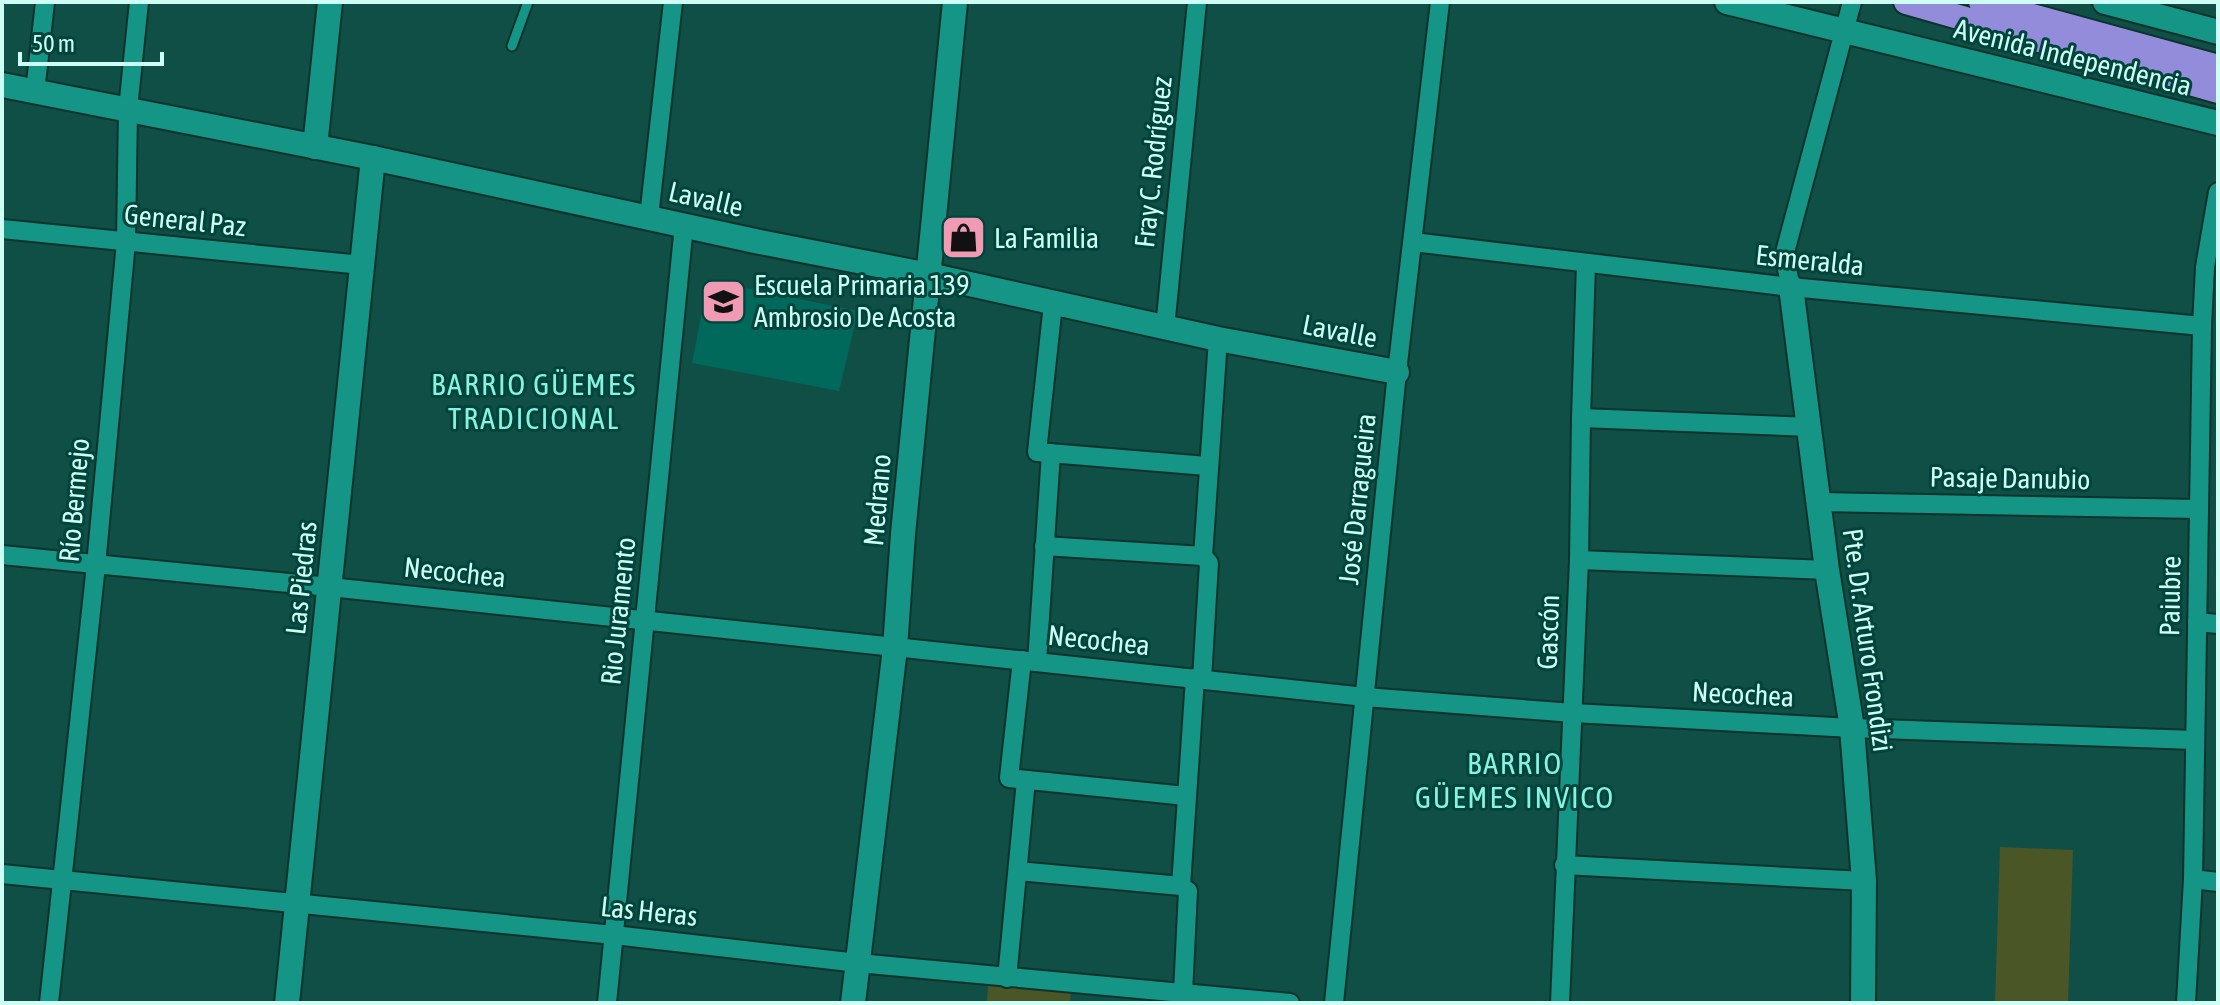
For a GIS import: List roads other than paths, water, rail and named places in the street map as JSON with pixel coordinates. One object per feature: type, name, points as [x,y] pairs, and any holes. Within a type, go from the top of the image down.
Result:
[{"type":"highway","name":"Avenida Independencia","points":[[1906,2],[2218,91]]},
{"type":"highway","name":"Avenida Independencia","points":[[1981,2],[2218,67]]},
{"type":"street","points":[[35,92],[45,2]]},
{"type":"street","name":"Río Bermejo","points":[[49,1003],[96,565],[126,242],[128,109],[139,2]]},
{"type":"street","points":[[315,147],[330,2]]},
{"type":"street","points":[[649,217],[673,2]]},
{"type":"street","name":"Medrano","points":[[853,1003],[895,648],[903,534],[955,2]]},
{"type":"street","name":"Fray C. Rodríguez","points":[[1165,328],[1197,2]]},
{"type":"street","name":"José Darragueira","points":[[1334,1003],[1397,372],[1440,2]]},
{"type":"street","name":"Avenida Independencia","points":[[1727,2],[2218,123]]},
{"type":"street","points":[[1791,287],[1784,256],[1852,2]]},
{"type":"street","points":[[2105,2],[2218,32]]},
{"type":"street","name":"Lavalle","points":[[2,85],[373,158],[1218,339],[1397,372]]},
{"type":"street","name":"Las Piedras","points":[[287,1003],[373,158]]},
{"type":"street","name":"Paiubre","points":[[2186,1003],[2193,879],[2199,509],[2210,421],[2202,326],[2205,267],[2218,192]]},
{"type":"street","name":"Rio Juramento","points":[[607,1003],[684,225]]},
{"type":"street","name":"General Paz","points":[[2,229],[362,265]]},
{"type":"street","name":"Esmeralda","points":[[1413,242],[1791,287],[2202,326]]},
{"type":"street","name":"Gascón","points":[[1560,1003],[1579,560],[1586,264]]},
{"type":"street","name":"Pte. Dr. Arturo Frondizi","points":[[1791,287],[1827,570],[1852,728],[1864,881],[1863,1003]]},
{"type":"street","points":[[1053,304],[1037,452],[1207,466]]},
{"type":"street","points":[[1181,886],[1186,796],[1209,563],[1203,556],[1218,339]]},
{"type":"street","points":[[1581,418],[1811,427]]},
{"type":"street","points":[[1051,453],[1044,546],[1009,778],[1186,796]]},
{"type":"street","name":"Pasaje Danubio","points":[[1819,502],[2199,509]]},
{"type":"street","points":[[1044,546],[1203,556]]},
{"type":"street","name":"Necochea","points":[[2,555],[1365,697],[1573,713],[1852,728],[2194,740]]},
{"type":"street","points":[[1579,560],[1827,570]]},
{"type":"street","points":[[2197,622],[2218,624]]},
{"type":"street","points":[[1007,978],[1026,780]]},
{"type":"street","points":[[1564,865],[1864,881]]},
{"type":"street","points":[[1018,871],[1181,886],[1188,891],[1179,996]]},
{"type":"street","name":"Las Heras","points":[[2,874],[614,935],[1179,996],[1290,1003]]},
{"type":"street","points":[[2193,879],[2218,882]]},
{"type":"lane","points":[[512,46],[528,2]]},
{"type":"place","name":"La Familia","points":[[963,238]]},
{"type":"place","name":"Escuela Primaria 139 Ambrosio De Acosta","points":[[723,301]]},
{"type":"district","name":"BARRIO GÜEMES TRADICIONAL","points":[[534,401]]},
{"type":"district","name":"BARRIO GÜEMES INVICO","points":[[1515,780]]}]
